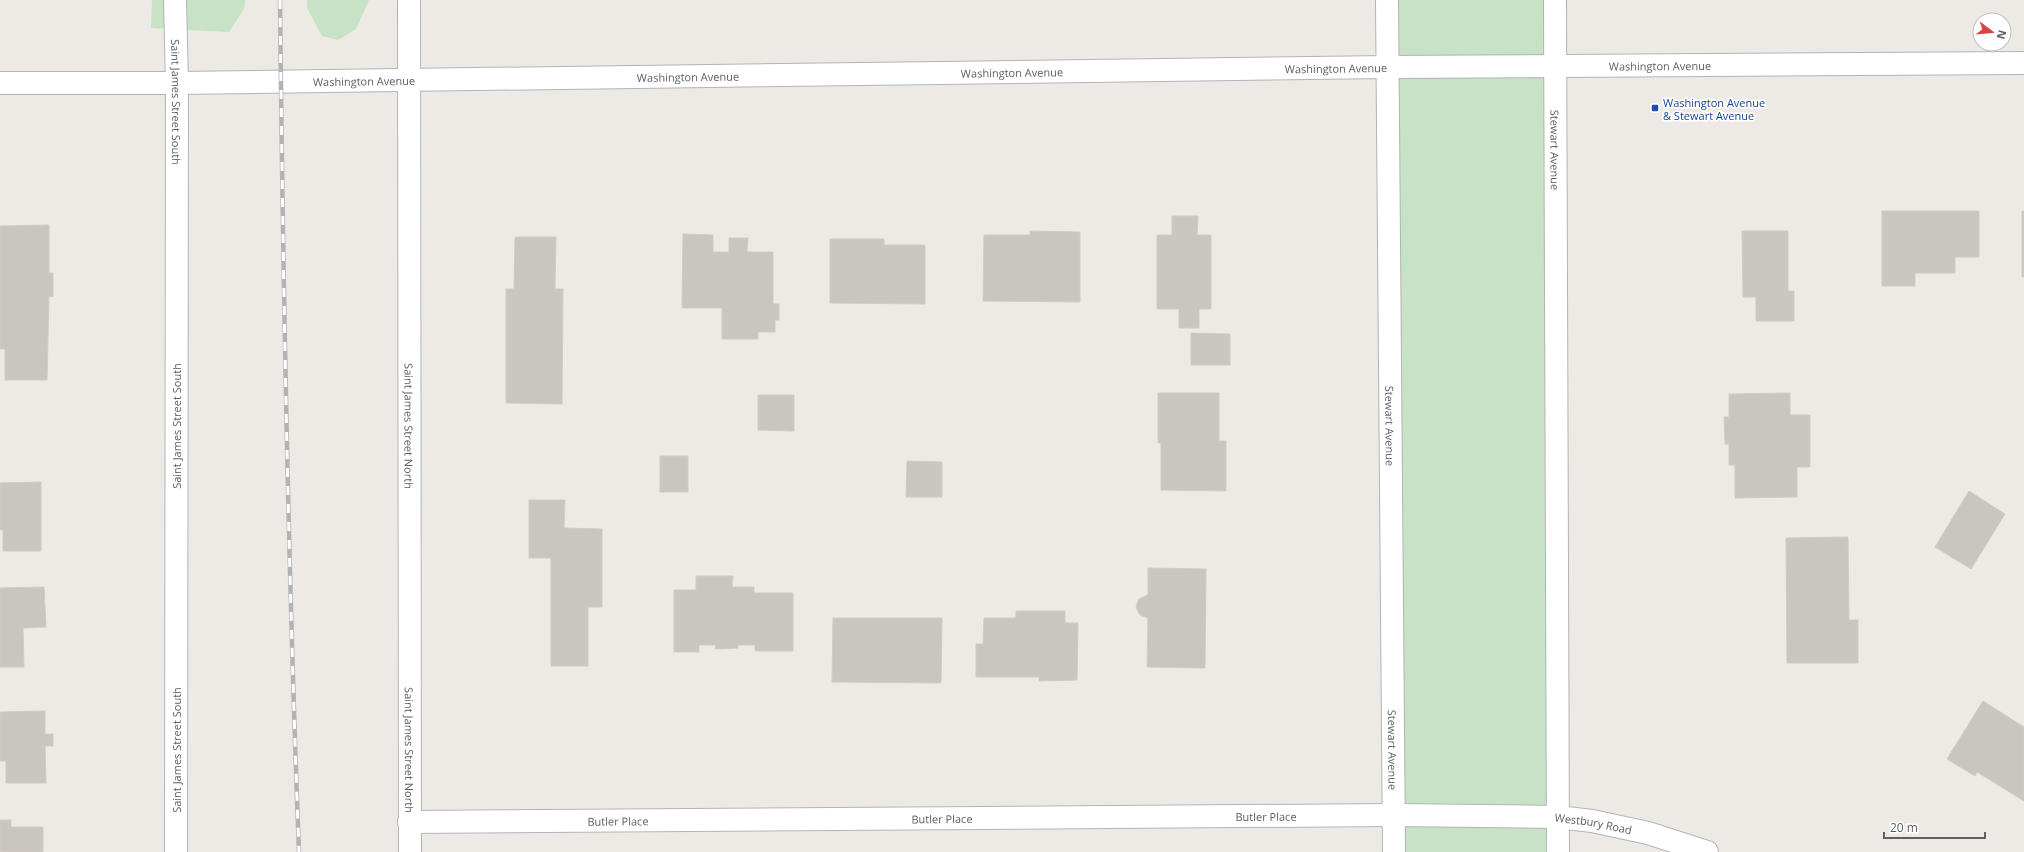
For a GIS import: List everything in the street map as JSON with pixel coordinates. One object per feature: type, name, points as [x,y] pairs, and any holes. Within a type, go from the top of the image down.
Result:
[{"type":"main road","name":"Saint James Street South","points":[[175,0],[177,83],[176,852]]},
{"type":"main road","name":"Saint James Street North","points":[[409,0],[410,852]]},
{"type":"main road","name":"Stewart Avenue","points":[[1387,0],[1394,852]]},
{"type":"main road","name":"Stewart Avenue","points":[[1555,0],[1558,852]]},
{"type":"main road","name":"Washington Avenue","points":[[0,83],[177,83],[1388,67],[2024,63]]},
{"type":"main road","name":"Butler Place","points":[[409,822],[1394,815],[1475,816]]},
{"type":"main road","name":"Westbury Road","points":[[1475,816],[1558,817],[1592,821],[1648,833],[1707,852]]},
{"type":"green space","points":[[152,0],[245,0],[244,9],[229,32],[151,28]]},
{"type":"green space","points":[[307,0],[369,0],[356,29],[338,40],[322,36],[307,8]]},
{"type":"green space","points":[[1380,0],[1555,0],[1558,852],[1385,852]]},
{"type":"building","points":[[1882,211],[1979,211],[1979,257],[1955,257],[1955,273],[1915,273],[1915,286],[1882,286]]},
{"type":"building","points":[[2022,211],[2024,211],[2024,277],[2022,277]]},
{"type":"building","points":[[1172,216],[1198,216],[1197,235],[1211,235],[1211,309],[1199,309],[1199,328],[1179,328],[1179,309],[1157,309],[1157,235],[1172,235]]},
{"type":"building","points":[[49,225],[49,273],[53,273],[53,297],[49,296],[47,380],[5,380],[5,349],[0,349],[0,226]]},
{"type":"building","points":[[1030,231],[1080,232],[1080,302],[983,301],[984,235],[1030,235]]},
{"type":"building","points":[[1742,231],[1788,231],[1788,291],[1794,291],[1794,321],[1756,321],[1756,297],[1743,297]]},
{"type":"building","points":[[683,234],[713,235],[713,252],[729,252],[729,238],[748,238],[747,252],[773,252],[773,304],[779,304],[779,320],[775,320],[775,332],[758,332],[758,339],[722,339],[722,308],[682,308]]},
{"type":"building","points":[[515,237],[556,237],[555,289],[563,289],[562,404],[506,403],[506,289],[514,289]]},
{"type":"building","points":[[830,239],[884,239],[884,245],[925,245],[925,304],[830,303]]},
{"type":"building","points":[[1191,333],[1230,334],[1230,365],[1191,365]]},
{"type":"building","points":[[1158,393],[1219,393],[1219,441],[1226,441],[1226,491],[1161,490],[1161,443],[1158,443]]},
{"type":"building","points":[[1790,393],[1790,415],[1810,415],[1810,467],[1797,467],[1797,497],[1735,498],[1735,465],[1729,465],[1729,444],[1725,444],[1724,417],[1729,417],[1729,394]]},
{"type":"building","points":[[758,395],[794,395],[794,431],[758,430]]},
{"type":"building","points":[[660,456],[688,456],[688,492],[660,492]]},
{"type":"building","points":[[907,461],[942,462],[942,497],[906,497]]},
{"type":"building","points":[[41,482],[41,551],[3,551],[3,530],[0,530],[0,483]]},
{"type":"building","points":[[1969,491],[2005,514],[1971,569],[1935,547]]},
{"type":"building","points":[[529,500],[565,500],[564,528],[602,529],[602,607],[588,607],[588,666],[551,666],[551,558],[529,558]]},
{"type":"building","points":[[1848,537],[1849,620],[1858,620],[1858,663],[1787,663],[1786,538]]},
{"type":"building","points":[[1148,568],[1206,569],[1205,668],[1147,667],[1148,618],[1140,615],[1136,607],[1139,599],[1148,595]]},
{"type":"building","points":[[696,576],[733,576],[732,587],[754,587],[754,593],[793,593],[793,651],[755,651],[755,645],[738,645],[738,648],[715,649],[716,645],[699,645],[699,652],[674,652],[674,590],[696,590]]},
{"type":"building","points":[[44,587],[46,627],[23,628],[24,667],[0,667],[0,588]]},
{"type":"building","points":[[1016,611],[1065,611],[1065,623],[1078,623],[1077,680],[1039,681],[1039,677],[976,677],[976,644],[983,644],[984,618],[1016,618]]},
{"type":"building","points":[[833,618],[942,618],[941,683],[832,682]]},
{"type":"building","points":[[1983,701],[2024,727],[2024,801],[1977,772],[1975,776],[1947,759]]},
{"type":"building","points":[[45,711],[45,734],[53,734],[53,746],[45,746],[46,783],[6,783],[6,761],[0,761],[0,712]]},
{"type":"building","points":[[0,820],[11,820],[11,827],[43,827],[43,852],[0,852]]},
{"type":"railway","points":[[280,0],[286,426],[299,852]]},
{"type":"place","name":"Washington Avenue & Stewart Avenue","points":[[1655,108]]}]
